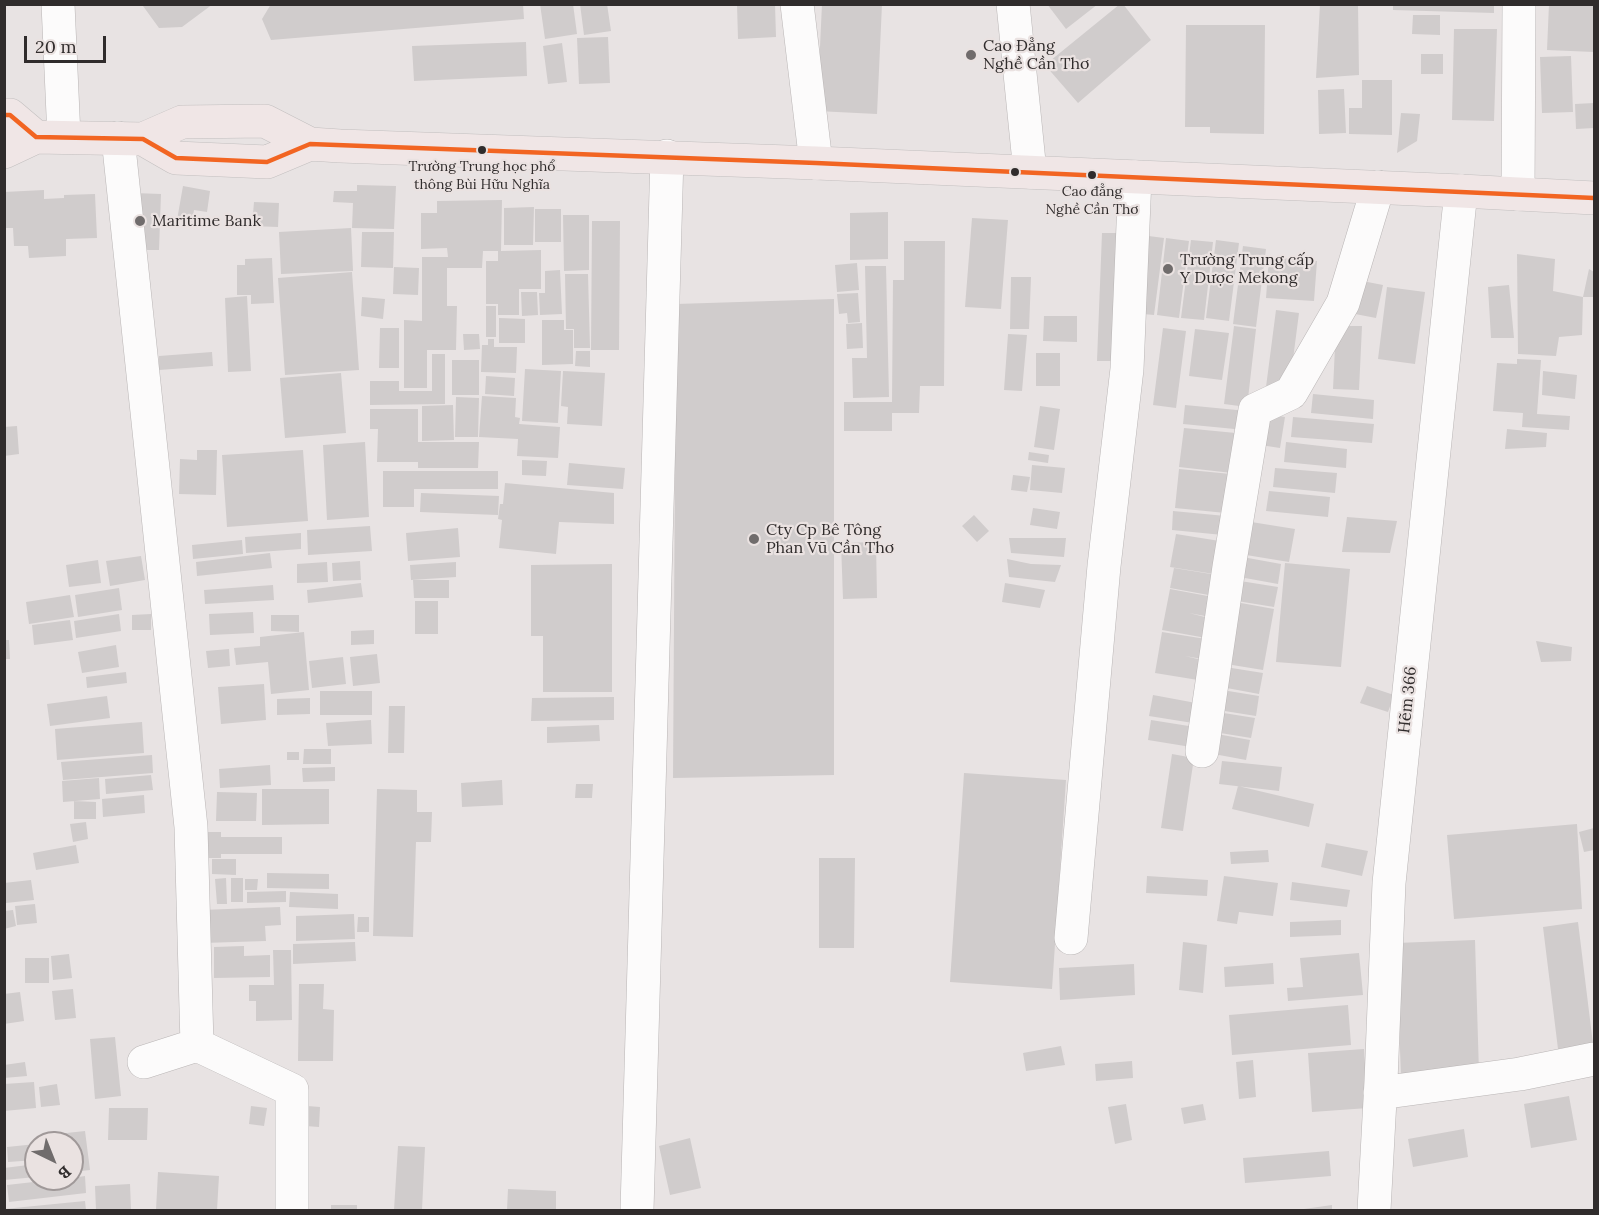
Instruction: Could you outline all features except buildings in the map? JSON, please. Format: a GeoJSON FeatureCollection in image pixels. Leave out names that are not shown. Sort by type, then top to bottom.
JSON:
{"type":"FeatureCollection","features":[{"type":"Feature","properties":{"kind":"highway"},"geometry":{"type":"LineString","coordinates":[[4,115],[10,115],[50,137]]}},
{"type":"Feature","properties":{"kind":"highway"},"geometry":{"type":"LineString","coordinates":[[4,152],[50,137],[130,139],[182,122],[265,121],[310,144],[667,156],[1594,198]]}},
{"type":"Feature","properties":{"kind":"street"},"geometry":{"type":"LineString","coordinates":[[50,137],[57,4]]}},
{"type":"Feature","properties":{"kind":"street"},"geometry":{"type":"LineString","coordinates":[[797,4],[816,163]]}},
{"type":"Feature","properties":{"kind":"street"},"geometry":{"type":"LineString","coordinates":[[1013,4],[1030,172]]}},
{"type":"Feature","properties":{"kind":"street"},"geometry":{"type":"LineString","coordinates":[[1518,194],[1519,4]]}},
{"type":"Feature","properties":{"kind":"street"},"geometry":{"type":"LineString","coordinates":[[130,139],[191,827],[197,1045]]}},
{"type":"Feature","properties":{"kind":"street"},"geometry":{"type":"LineString","coordinates":[[637,1210],[667,156]]}},
{"type":"Feature","properties":{"kind":"street"},"geometry":{"type":"LineString","coordinates":[[1071,938],[1104,566],[1127,369],[1135,177]]}},
{"type":"Feature","properties":{"kind":"street"},"geometry":{"type":"LineString","coordinates":[[1202,751],[1227,578],[1255,410],[1291,393],[1343,303],[1378,187]]}},
{"type":"Feature","properties":{"kind":"street","name":"Hẽm 366"},"geometry":{"type":"LineString","coordinates":[[1374,1210],[1389,883],[1461,191]]}},
{"type":"Feature","properties":{"kind":"street"},"geometry":{"type":"LineString","coordinates":[[144,1062],[197,1045],[292,1090],[292,1210]]}},
{"type":"Feature","properties":{"kind":"street"},"geometry":{"type":"LineString","coordinates":[[1380,1093],[1520,1074],[1594,1059]]}},
{"type":"Feature","properties":{"kind":"transit line"},"geometry":{"type":"LineString","coordinates":[[4,115],[10,115],[36,137],[143,139],[176,158],[267,162],[310,144],[816,163],[1594,198]]}},
{"type":"Feature","properties":{"kind":"place","name":"Cao Đẳng Nghề Cần Thơ"},"geometry":{"type":"Point","coordinates":[971,55]}},
{"type":"Feature","properties":{"kind":"place","name":"Trường Trung học phổ thông Bùi Hữu Nghĩa"},"geometry":{"type":"Point","coordinates":[482,150]}},
{"type":"Feature","properties":{"kind":"place","name":"Cao đẳng Nghề Cần Thơ"},"geometry":{"type":"Point","coordinates":[1092,175]}},
{"type":"Feature","properties":{"kind":"place","name":"Maritime Bank"},"geometry":{"type":"Point","coordinates":[140,221]}},
{"type":"Feature","properties":{"kind":"place","name":"Trường Trung cấp Y Dược Mekong"},"geometry":{"type":"Point","coordinates":[1168,269]}},
{"type":"Feature","properties":{"kind":"place","name":"Cty Cp Bê Tông Phan Vũ Cần Thơ"},"geometry":{"type":"Point","coordinates":[754,539]}}]}
